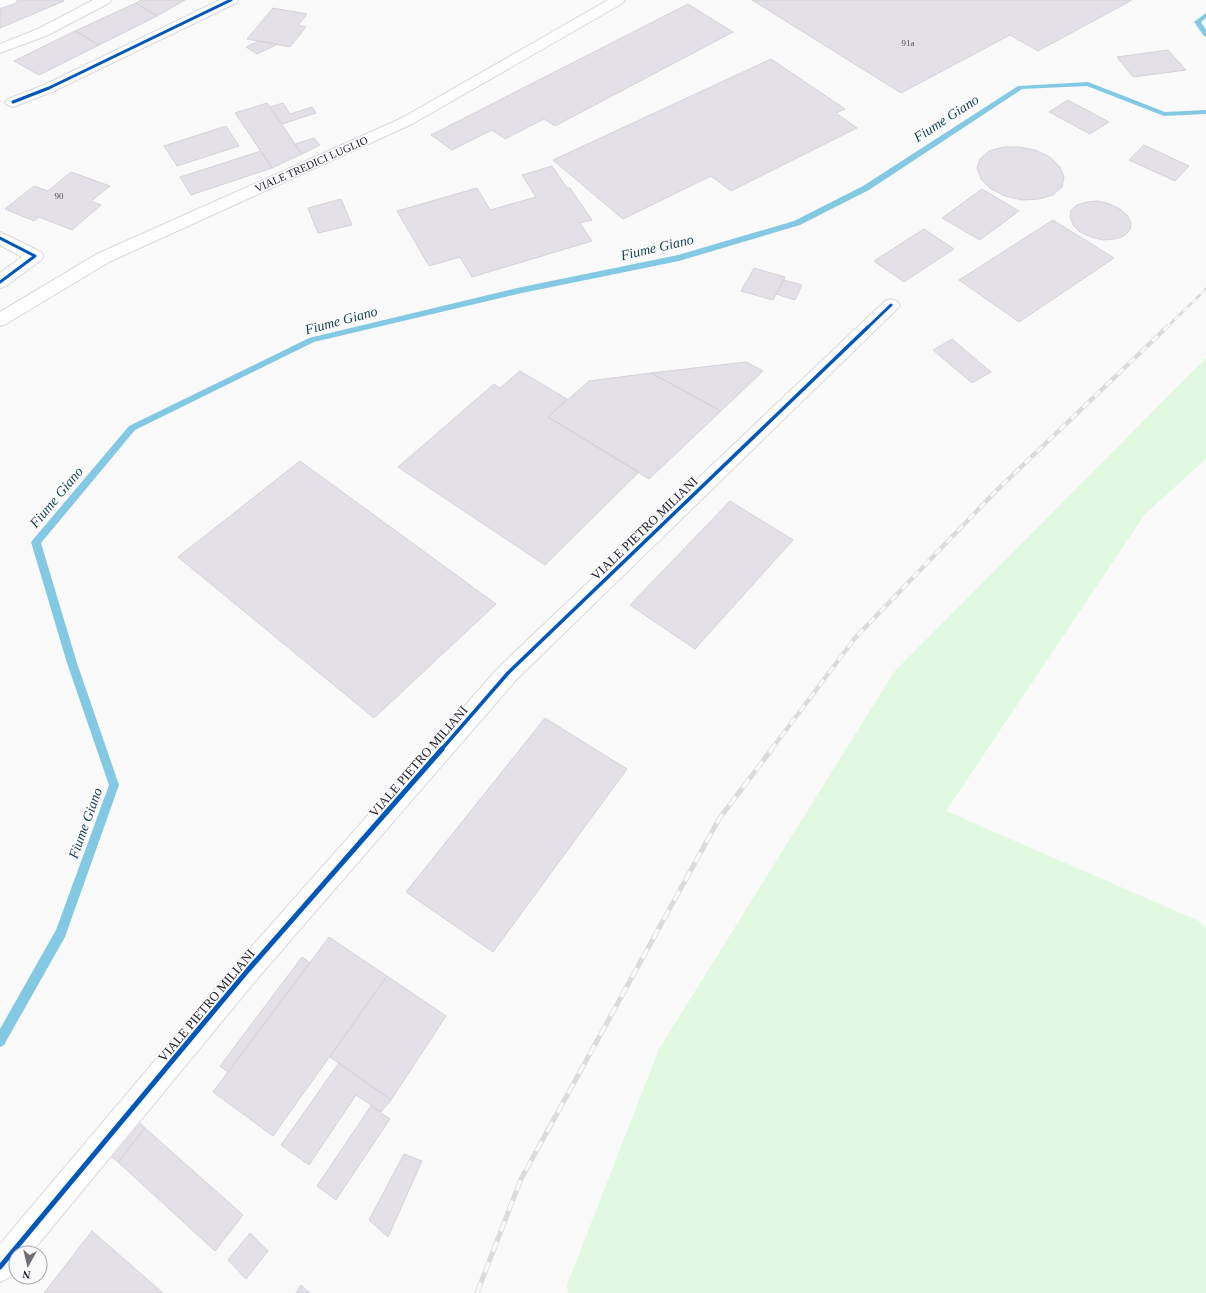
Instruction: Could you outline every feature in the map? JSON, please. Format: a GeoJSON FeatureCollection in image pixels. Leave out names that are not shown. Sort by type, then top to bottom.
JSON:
{"type":"FeatureCollection","features":[{"type":"Feature","properties":{"kind":"street"},"geometry":{"type":"LineString","coordinates":[[0,4],[10,0]]}},
{"type":"Feature","properties":{"kind":"street"},"geometry":{"type":"LineString","coordinates":[[0,49],[43,32],[104,0]]}},
{"type":"Feature","properties":{"kind":"street"},"geometry":{"type":"LineString","coordinates":[[13,102],[49,88],[231,0]]}},
{"type":"Feature","properties":{"kind":"street","name":"VIALE TREDICI LUGLIO"},"geometry":{"type":"LineString","coordinates":[[0,320],[103,258],[407,120],[618,0]]}},
{"type":"Feature","properties":{"kind":"street"},"geometry":{"type":"LineString","coordinates":[[0,238],[35,256],[0,282]]}},
{"type":"Feature","properties":{"kind":"street","name":"VIALE PIETRO MILIANI"},"geometry":{"type":"LineString","coordinates":[[0,1267],[248,970],[508,673],[891,305]]}},
{"type":"Feature","properties":{"kind":"green space"},"geometry":{"type":"Polygon","coordinates":[[[1206,358],[1206,459],[1145,514],[946,811],[1199,921],[1206,929],[1206,1293],[568,1293],[567,1285],[659,1049],[894,672],[1206,358]]]}},
{"type":"Feature","properties":{"kind":"building"},"geometry":{"type":"Polygon","coordinates":[[[17,0],[64,1],[0,28],[0,6],[17,0]]]}},
{"type":"Feature","properties":{"kind":"building"},"geometry":{"type":"Polygon","coordinates":[[[141,0],[185,0],[157,16],[136,3],[141,0]]]}},
{"type":"Feature","properties":{"kind":"building"},"geometry":{"type":"Polygon","coordinates":[[[752,0],[1132,0],[1038,51],[1010,35],[901,93],[752,0]]]}},
{"type":"Feature","properties":{"kind":"building"},"geometry":{"type":"Polygon","coordinates":[[[136,3],[157,16],[99,45],[75,31],[136,3]]]}},
{"type":"Feature","properties":{"kind":"building"},"geometry":{"type":"Polygon","coordinates":[[[688,4],[733,32],[555,126],[544,119],[505,139],[492,130],[452,150],[431,135],[688,4]]]}},
{"type":"Feature","properties":{"kind":"building"},"geometry":{"type":"Polygon","coordinates":[[[273,8],[307,14],[298,25],[306,27],[290,47],[247,39],[273,8]]]}},
{"type":"Feature","properties":{"kind":"building"},"geometry":{"type":"Polygon","coordinates":[[[75,31],[99,45],[39,75],[14,61],[75,31]]]}},
{"type":"Feature","properties":{"kind":"building"},"geometry":{"type":"Polygon","coordinates":[[[259,41],[278,44],[257,54],[246,47],[259,41]]]}},
{"type":"Feature","properties":{"kind":"building"},"geometry":{"type":"Polygon","coordinates":[[[1168,50],[1186,70],[1133,77],[1117,57],[1168,50]]]}},
{"type":"Feature","properties":{"kind":"building"},"geometry":{"type":"Polygon","coordinates":[[[771,59],[845,109],[836,113],[857,128],[731,191],[711,176],[623,219],[553,160],[771,59]]]}},
{"type":"Feature","properties":{"kind":"building"},"geometry":{"type":"Polygon","coordinates":[[[1068,100],[1109,122],[1090,134],[1049,112],[1068,100]]]}},
{"type":"Feature","properties":{"kind":"building"},"geometry":{"type":"Polygon","coordinates":[[[267,103],[302,154],[272,168],[235,113],[267,103]]]}},
{"type":"Feature","properties":{"kind":"building"},"geometry":{"type":"Polygon","coordinates":[[[283,103],[290,114],[312,107],[316,113],[282,124],[270,107],[283,103]]]}},
{"type":"Feature","properties":{"kind":"building"},"geometry":{"type":"Polygon","coordinates":[[[226,126],[239,146],[177,166],[164,146],[226,126]]]}},
{"type":"Feature","properties":{"kind":"building"},"geometry":{"type":"Polygon","coordinates":[[[314,138],[320,145],[302,154],[295,144],[314,138]]]}},
{"type":"Feature","properties":{"kind":"building"},"geometry":{"type":"Polygon","coordinates":[[[1144,145],[1189,166],[1175,181],[1129,160],[1144,145]]]}},
{"type":"Feature","properties":{"kind":"building"},"geometry":{"type":"Polygon","coordinates":[[[1003,147],[1019,147],[1035,150],[1050,157],[1060,167],[1064,177],[1062,187],[1053,195],[1039,199],[1022,200],[1005,196],[991,189],[981,179],[977,168],[980,159],[989,151],[1003,147]]]}},
{"type":"Feature","properties":{"kind":"building"},"geometry":{"type":"Polygon","coordinates":[[[261,151],[272,168],[191,195],[180,177],[261,151]]]}},
{"type":"Feature","properties":{"kind":"building"},"geometry":{"type":"Polygon","coordinates":[[[552,166],[567,188],[570,188],[592,220],[580,223],[592,241],[472,277],[460,257],[429,266],[397,211],[477,188],[490,210],[536,197],[522,175],[552,166]]]}},
{"type":"Feature","properties":{"kind":"building"},"geometry":{"type":"Polygon","coordinates":[[[71,172],[110,186],[91,201],[101,205],[72,230],[39,217],[34,221],[5,209],[34,186],[48,191],[71,172]]]}},
{"type":"Feature","properties":{"kind":"building"},"geometry":{"type":"Polygon","coordinates":[[[982,189],[1019,211],[980,240],[942,218],[982,189]]]}},
{"type":"Feature","properties":{"kind":"building"},"geometry":{"type":"Polygon","coordinates":[[[341,199],[352,225],[318,233],[308,208],[341,199]]]}},
{"type":"Feature","properties":{"kind":"building"},"geometry":{"type":"Polygon","coordinates":[[[1098,201],[1110,204],[1120,209],[1128,216],[1131,223],[1130,230],[1124,236],[1115,239],[1103,240],[1080,232],[1073,225],[1070,217],[1071,210],[1077,205],[1098,201]]]}},
{"type":"Feature","properties":{"kind":"building"},"geometry":{"type":"Polygon","coordinates":[[[1053,220],[1114,258],[1019,322],[959,280],[1053,220]]]}},
{"type":"Feature","properties":{"kind":"building"},"geometry":{"type":"Polygon","coordinates":[[[924,229],[954,249],[904,282],[874,261],[924,229]]]}},
{"type":"Feature","properties":{"kind":"building"},"geometry":{"type":"Polygon","coordinates":[[[754,268],[785,277],[773,300],[741,291],[754,268]]]}},
{"type":"Feature","properties":{"kind":"building"},"geometry":{"type":"Polygon","coordinates":[[[784,280],[802,285],[795,300],[776,294],[784,280]]]}},
{"type":"Feature","properties":{"kind":"building"},"geometry":{"type":"Polygon","coordinates":[[[952,339],[991,372],[972,383],[933,350],[952,339]]]}},
{"type":"Feature","properties":{"kind":"building"},"geometry":{"type":"Polygon","coordinates":[[[746,362],[763,371],[721,411],[651,373],[746,362]]]}},
{"type":"Feature","properties":{"kind":"building"},"geometry":{"type":"Polygon","coordinates":[[[520,371],[567,399],[548,417],[639,472],[545,565],[398,467],[494,384],[500,388],[520,371]]]}},
{"type":"Feature","properties":{"kind":"building"},"geometry":{"type":"Polygon","coordinates":[[[651,373],[721,411],[649,479],[548,417],[589,381],[651,373]]]}},
{"type":"Feature","properties":{"kind":"building"},"geometry":{"type":"Polygon","coordinates":[[[300,461],[496,604],[374,718],[178,557],[300,461]]]}},
{"type":"Feature","properties":{"kind":"building"},"geometry":{"type":"Polygon","coordinates":[[[730,501],[793,540],[695,649],[630,605],[730,501]]]}},
{"type":"Feature","properties":{"kind":"building"},"geometry":{"type":"Polygon","coordinates":[[[545,718],[627,769],[493,952],[406,892],[545,718]]]}},
{"type":"Feature","properties":{"kind":"building"},"geometry":{"type":"Polygon","coordinates":[[[329,937],[387,976],[273,1136],[213,1092],[329,937]]]}},
{"type":"Feature","properties":{"kind":"building"},"geometry":{"type":"Polygon","coordinates":[[[302,957],[310,963],[228,1072],[220,1066],[302,957]]]}},
{"type":"Feature","properties":{"kind":"building"},"geometry":{"type":"Polygon","coordinates":[[[387,976],[446,1016],[391,1100],[330,1057],[387,976]]]}},
{"type":"Feature","properties":{"kind":"building"},"geometry":{"type":"Polygon","coordinates":[[[339,1063],[391,1100],[381,1112],[356,1095],[309,1165],[281,1145],[339,1063]]]}},
{"type":"Feature","properties":{"kind":"building"},"geometry":{"type":"Polygon","coordinates":[[[371,1106],[390,1119],[336,1200],[317,1186],[371,1106]]]}},
{"type":"Feature","properties":{"kind":"building"},"geometry":{"type":"Polygon","coordinates":[[[134,1118],[145,1128],[118,1162],[106,1152],[134,1118]]]}},
{"type":"Feature","properties":{"kind":"building"},"geometry":{"type":"Polygon","coordinates":[[[145,1128],[243,1215],[215,1251],[118,1162],[145,1128]]]}},
{"type":"Feature","properties":{"kind":"building"},"geometry":{"type":"Polygon","coordinates":[[[404,1154],[422,1161],[388,1237],[369,1220],[404,1154]]]}},
{"type":"Feature","properties":{"kind":"building"},"geometry":{"type":"Polygon","coordinates":[[[92,1231],[163,1293],[44,1293],[92,1231]]]}},
{"type":"Feature","properties":{"kind":"building"},"geometry":{"type":"Polygon","coordinates":[[[250,1233],[268,1251],[246,1279],[228,1260],[250,1233]]]}},
{"type":"Feature","properties":{"kind":"building"},"geometry":{"type":"Polygon","coordinates":[[[301,1285],[310,1293],[296,1293],[301,1285]]]}},
{"type":"Feature","properties":{"kind":"waterway","name":"Fiume Giano"},"geometry":{"type":"LineString","coordinates":[[1206,15],[1197,22],[1206,35]]}},
{"type":"Feature","properties":{"kind":"waterway","name":"Fiume Giano"},"geometry":{"type":"LineString","coordinates":[[0,1041],[61,933],[114,785],[72,663],[36,542],[132,428],[312,340],[522,290],[679,258],[797,223],[866,188],[1020,87],[1088,84],[1164,114],[1206,112]]}},
{"type":"Feature","properties":{"kind":"railway"},"geometry":{"type":"LineString","coordinates":[[1166,328],[1206,289]]}},
{"type":"Feature","properties":{"kind":"railway"},"geometry":{"type":"LineString","coordinates":[[771,750],[855,638],[997,490],[1167,327]]}},
{"type":"Feature","properties":{"kind":"railway"},"geometry":{"type":"LineString","coordinates":[[477,1293],[521,1179],[719,819],[772,749]]}},
{"type":"Feature","properties":{"kind":"cycle path"},"geometry":{"type":"LineString","coordinates":[[13,102],[49,88],[231,0]]}},
{"type":"Feature","properties":{"kind":"cycle path"},"geometry":{"type":"LineString","coordinates":[[0,238],[35,256],[0,282]]}},
{"type":"Feature","properties":{"kind":"cycle path"},"geometry":{"type":"LineString","coordinates":[[0,1267],[248,970],[508,673],[891,305]]}}]}
